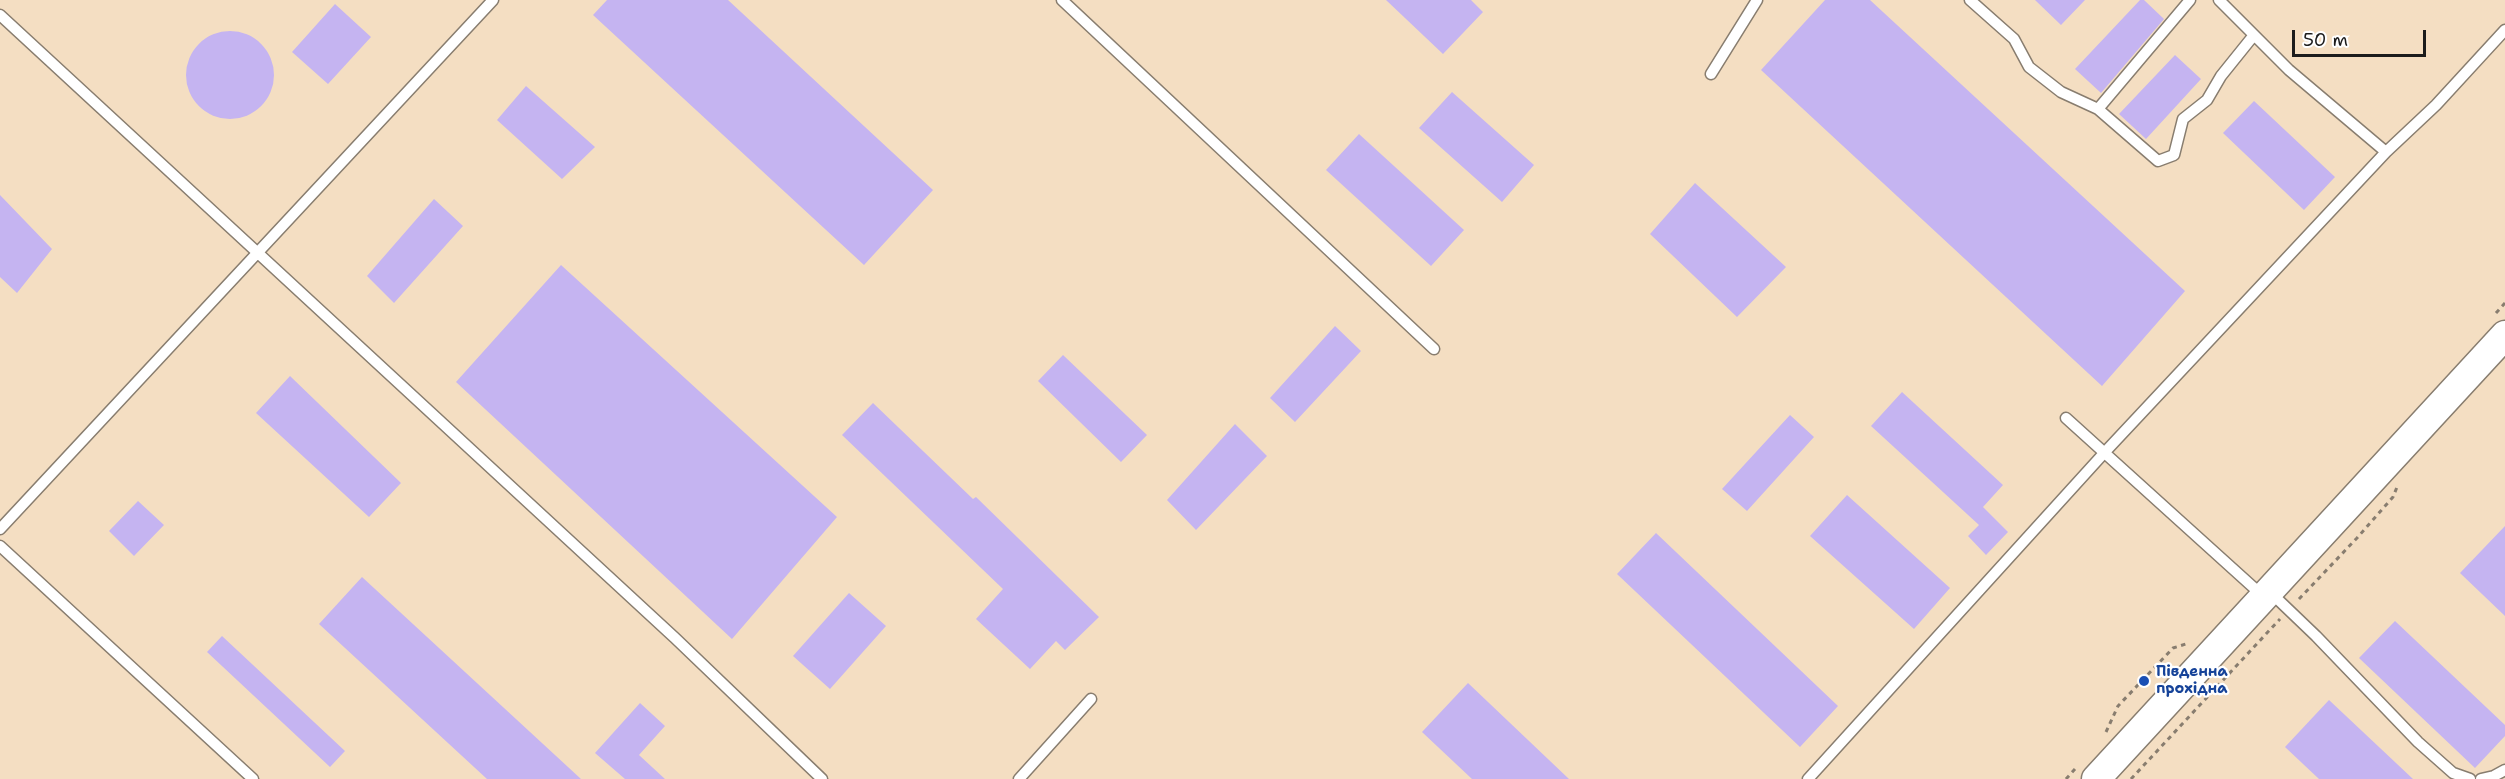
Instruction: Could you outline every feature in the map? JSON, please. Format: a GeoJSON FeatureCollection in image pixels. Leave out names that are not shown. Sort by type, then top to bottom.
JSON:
{"type":"FeatureCollection","features":[{"type":"Feature","properties":{"kind":"main road"},"geometry":{"type":"LineString","coordinates":[[2096,779],[2273,599],[2505,335]]}},
{"type":"Feature","properties":{"kind":"lane"},"geometry":{"type":"LineString","coordinates":[[0,529],[257,256],[493,0]]}},
{"type":"Feature","properties":{"kind":"lane"},"geometry":{"type":"LineString","coordinates":[[1062,0],[1434,349]]}},
{"type":"Feature","properties":{"kind":"lane"},"geometry":{"type":"LineString","coordinates":[[1711,74],[1757,0]]}},
{"type":"Feature","properties":{"kind":"lane"},"geometry":{"type":"LineString","coordinates":[[1970,0],[2014,39],[2029,67],[2061,92],[2098,109],[2158,161],[2174,155],[2183,119],[2207,100],[2222,76],[2254,35]]}},
{"type":"Feature","properties":{"kind":"lane"},"geometry":{"type":"LineString","coordinates":[[2098,109],[2190,0]]}},
{"type":"Feature","properties":{"kind":"lane"},"geometry":{"type":"LineString","coordinates":[[2220,0],[2289,70],[2386,152]]}},
{"type":"Feature","properties":{"kind":"lane"},"geometry":{"type":"LineString","coordinates":[[0,15],[257,256],[675,638],[822,779]]}},
{"type":"Feature","properties":{"kind":"lane"},"geometry":{"type":"LineString","coordinates":[[1808,779],[2105,452],[2386,152],[2436,105],[2505,30]]}},
{"type":"Feature","properties":{"kind":"lane"},"geometry":{"type":"LineString","coordinates":[[2066,418],[2273,599],[2418,742],[2453,773],[2470,779]]}},
{"type":"Feature","properties":{"kind":"lane"},"geometry":{"type":"LineString","coordinates":[[0,546],[253,779]]}},
{"type":"Feature","properties":{"kind":"lane"},"geometry":{"type":"LineString","coordinates":[[1019,779],[1091,699]]}},
{"type":"Feature","properties":{"kind":"lane"},"geometry":{"type":"LineString","coordinates":[[2481,779],[2494,777],[2505,770]]}},
{"type":"Feature","properties":{"kind":"path"},"geometry":{"type":"LineString","coordinates":[[2131,779],[2273,599],[2358,538],[2393,496],[2400,481]]}},
{"type":"Feature","properties":{"kind":"building"},"geometry":{"type":"Polygon","coordinates":[[[607,0],[728,0],[933,190],[864,265],[593,15],[607,0]]]}},
{"type":"Feature","properties":{"kind":"building"},"geometry":{"type":"Polygon","coordinates":[[[1386,0],[1471,0],[1483,12],[1443,54],[1386,0]]]}},
{"type":"Feature","properties":{"kind":"building"},"geometry":{"type":"Polygon","coordinates":[[[1825,0],[1870,0],[2185,291],[2102,386],[1761,70],[1825,0]]]}},
{"type":"Feature","properties":{"kind":"building"},"geometry":{"type":"Polygon","coordinates":[[[2035,0],[2085,0],[2061,25],[2035,0]]]}},
{"type":"Feature","properties":{"kind":"building"},"geometry":{"type":"Polygon","coordinates":[[[2140,0],[2144,0],[2164,19],[2101,93],[2075,69],[2140,0]]]}},
{"type":"Feature","properties":{"kind":"building"},"geometry":{"type":"Polygon","coordinates":[[[335,4],[371,37],[328,84],[292,52],[335,4]]]}},
{"type":"Feature","properties":{"kind":"building"},"geometry":{"type":"Polygon","coordinates":[[[230,31],[247,35],[261,44],[270,58],[274,75],[270,92],[261,106],[247,115],[230,119],[213,115],[199,106],[190,92],[186,75],[190,58],[199,44],[213,35],[230,31]]]}},
{"type":"Feature","properties":{"kind":"building"},"geometry":{"type":"Polygon","coordinates":[[[2175,55],[2201,79],[2146,139],[2119,114],[2175,55]]]}},
{"type":"Feature","properties":{"kind":"building"},"geometry":{"type":"Polygon","coordinates":[[[526,86],[595,147],[562,179],[497,120],[526,86]]]}},
{"type":"Feature","properties":{"kind":"building"},"geometry":{"type":"Polygon","coordinates":[[[1452,92],[1534,165],[1502,202],[1419,128],[1452,92]]]}},
{"type":"Feature","properties":{"kind":"building"},"geometry":{"type":"Polygon","coordinates":[[[2254,101],[2335,177],[2304,210],[2223,133],[2254,101]]]}},
{"type":"Feature","properties":{"kind":"building"},"geometry":{"type":"Polygon","coordinates":[[[1359,134],[1464,230],[1431,266],[1326,170],[1359,134]]]}},
{"type":"Feature","properties":{"kind":"building"},"geometry":{"type":"Polygon","coordinates":[[[1695,183],[1786,267],[1737,317],[1650,234],[1695,183]]]}},
{"type":"Feature","properties":{"kind":"building"},"geometry":{"type":"Polygon","coordinates":[[[0,195],[52,249],[17,293],[0,277],[0,195]]]}},
{"type":"Feature","properties":{"kind":"building"},"geometry":{"type":"Polygon","coordinates":[[[434,199],[463,226],[394,303],[367,276],[434,199]]]}},
{"type":"Feature","properties":{"kind":"building"},"geometry":{"type":"Polygon","coordinates":[[[561,265],[837,517],[732,639],[456,382],[561,265]]]}},
{"type":"Feature","properties":{"kind":"building"},"geometry":{"type":"Polygon","coordinates":[[[1335,326],[1361,351],[1295,422],[1270,398],[1335,326]]]}},
{"type":"Feature","properties":{"kind":"building"},"geometry":{"type":"Polygon","coordinates":[[[1063,355],[1147,435],[1121,462],[1038,381],[1063,355]]]}},
{"type":"Feature","properties":{"kind":"building"},"geometry":{"type":"Polygon","coordinates":[[[290,376],[401,483],[369,517],[256,413],[290,376]]]}},
{"type":"Feature","properties":{"kind":"building"},"geometry":{"type":"Polygon","coordinates":[[[1902,392],[2003,485],[1983,507],[2008,532],[1986,555],[1968,536],[1979,525],[1871,426],[1902,392]]]}},
{"type":"Feature","properties":{"kind":"building"},"geometry":{"type":"Polygon","coordinates":[[[873,403],[973,499],[976,497],[1099,617],[1065,650],[1056,641],[1030,669],[976,619],[1003,589],[842,435],[873,403]]]}},
{"type":"Feature","properties":{"kind":"building"},"geometry":{"type":"Polygon","coordinates":[[[1790,415],[1814,437],[1747,511],[1722,489],[1790,415]]]}},
{"type":"Feature","properties":{"kind":"building"},"geometry":{"type":"Polygon","coordinates":[[[1235,424],[1267,456],[1196,530],[1167,500],[1235,424]]]}},
{"type":"Feature","properties":{"kind":"building"},"geometry":{"type":"Polygon","coordinates":[[[1847,495],[1950,588],[1914,629],[1810,536],[1847,495]]]}},
{"type":"Feature","properties":{"kind":"building"},"geometry":{"type":"Polygon","coordinates":[[[138,501],[164,525],[134,556],[109,531],[138,501]]]}},
{"type":"Feature","properties":{"kind":"building"},"geometry":{"type":"Polygon","coordinates":[[[2505,526],[2505,616],[2460,573],[2505,526]]]}},
{"type":"Feature","properties":{"kind":"building"},"geometry":{"type":"Polygon","coordinates":[[[1656,533],[1838,706],[1800,747],[1617,574],[1656,533]]]}},
{"type":"Feature","properties":{"kind":"building"},"geometry":{"type":"Polygon","coordinates":[[[362,577],[581,779],[487,779],[319,624],[362,577]]]}},
{"type":"Feature","properties":{"kind":"building"},"geometry":{"type":"Polygon","coordinates":[[[849,593],[886,626],[830,689],[793,656],[849,593]]]}},
{"type":"Feature","properties":{"kind":"building"},"geometry":{"type":"Polygon","coordinates":[[[2395,621],[2505,725],[2505,736],[2475,768],[2359,658],[2395,621]]]}},
{"type":"Feature","properties":{"kind":"building"},"geometry":{"type":"Polygon","coordinates":[[[222,636],[345,751],[330,767],[207,652],[222,636]]]}},
{"type":"Feature","properties":{"kind":"building"},"geometry":{"type":"Polygon","coordinates":[[[1468,683],[1569,779],[1472,779],[1422,732],[1468,683]]]}},
{"type":"Feature","properties":{"kind":"building"},"geometry":{"type":"Polygon","coordinates":[[[2329,700],[2413,779],[2319,779],[2285,747],[2329,700]]]}},
{"type":"Feature","properties":{"kind":"building"},"geometry":{"type":"Polygon","coordinates":[[[640,703],[665,726],[639,755],[665,779],[625,779],[595,753],[640,703]]]}},
{"type":"Feature","properties":{"kind":"place","name":"Південна прохідна"},"geometry":{"type":"Point","coordinates":[2144,681]}}]}
